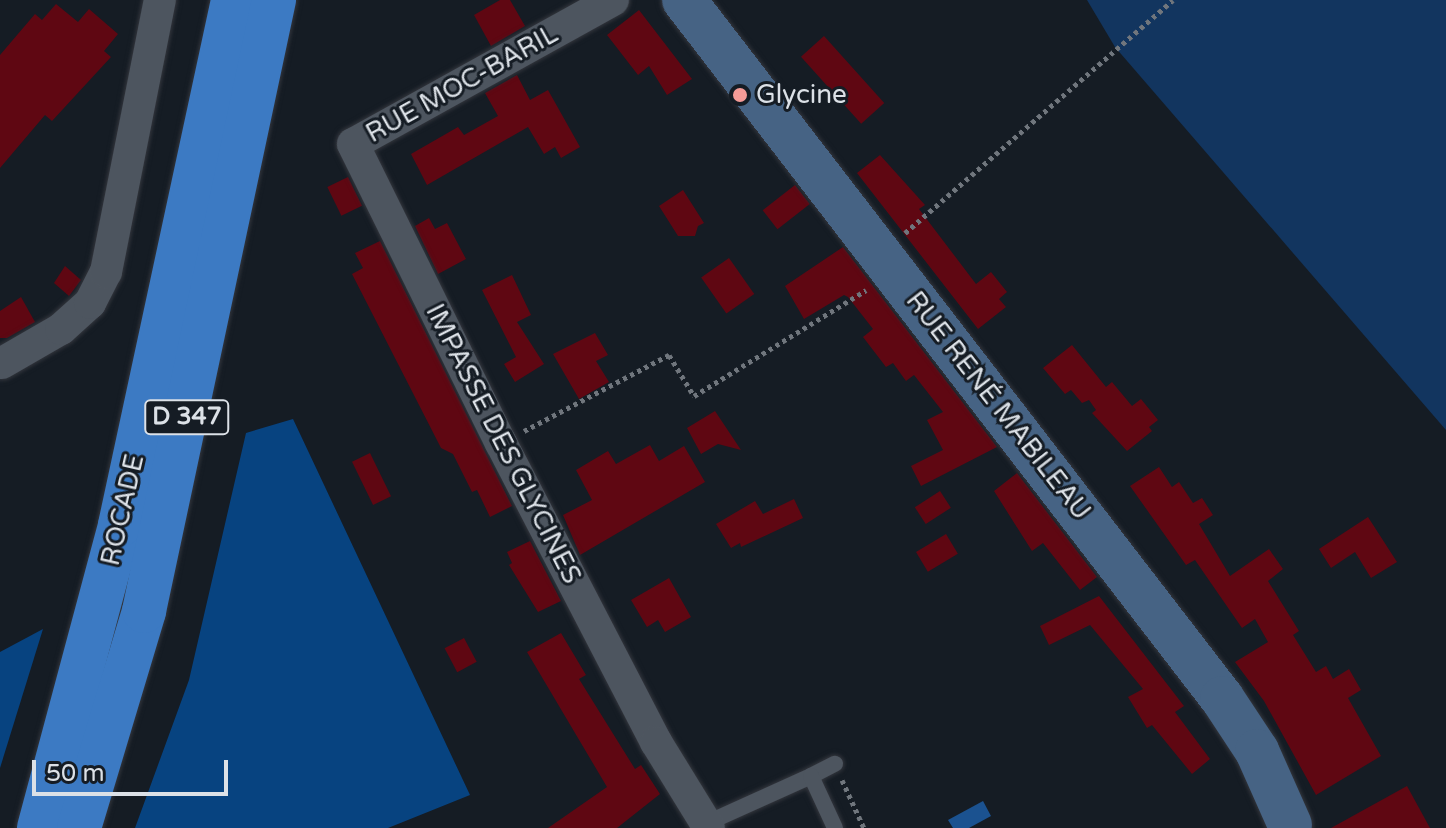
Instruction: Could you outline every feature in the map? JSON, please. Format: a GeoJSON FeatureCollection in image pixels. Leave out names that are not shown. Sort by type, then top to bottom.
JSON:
{"type":"FeatureCollection","features":[{"type":"Feature","properties":{"kind":"highway","name":"ROCADE"},"geometry":{"type":"LineString","coordinates":[[39,828],[82,679],[124,509],[233,0]]}},
{"type":"Feature","properties":{"kind":"highway","name":"D 347"},"geometry":{"type":"LineString","coordinates":[[79,828],[144,611],[274,0]]}},
{"type":"Feature","properties":{"kind":"main road","name":"RUE RENÉ MABILEAU"},"geometry":{"type":"LineString","coordinates":[[684,0],[1222,698],[1257,751],[1295,827]]}},
{"type":"Feature","properties":{"kind":"street"},"geometry":{"type":"LineString","coordinates":[[2,363],[61,329],[90,303],[106,272],[160,0]]}},
{"type":"Feature","properties":{"kind":"street","name":"RUE MOC-BARIL"},"geometry":{"type":"LineString","coordinates":[[353,144],[613,0]]}},
{"type":"Feature","properties":{"kind":"street","name":"IMPASSE DES GLYCINES"},"geometry":{"type":"LineString","coordinates":[[353,144],[501,443],[656,742],[704,826]]}},
{"type":"Feature","properties":{"kind":"lane"},"geometry":{"type":"LineString","coordinates":[[704,826],[835,764]]}},
{"type":"Feature","properties":{"kind":"lane"},"geometry":{"type":"LineString","coordinates":[[811,776],[835,828]]}},
{"type":"Feature","properties":{"kind":"path"},"geometry":{"type":"LineString","coordinates":[[501,443],[669,355],[694,396],[887,264],[1173,0]]}},
{"type":"Feature","properties":{"kind":"path"},"geometry":{"type":"LineString","coordinates":[[835,764],[864,828]]}},
{"type":"Feature","properties":{"kind":"shaded area"},"geometry":{"type":"Polygon","coordinates":[[[1087,0],[1446,0],[1446,430],[1115,47],[1087,0]]]}},
{"type":"Feature","properties":{"kind":"shaded area"},"geometry":{"type":"Polygon","coordinates":[[[293,419],[470,795],[388,828],[135,828],[189,680],[246,433],[293,419]]]}},
{"type":"Feature","properties":{"kind":"shaded area"},"geometry":{"type":"Polygon","coordinates":[[[43,629],[0,768],[0,652],[43,629]]]}},
{"type":"Feature","properties":{"kind":"shaded area"},"geometry":{"type":"Polygon","coordinates":[[[983,801],[991,816],[969,828],[953,828],[948,820],[983,801]]]}},
{"type":"Feature","properties":{"kind":"building"},"geometry":{"type":"Polygon","coordinates":[[[500,0],[510,0],[525,26],[491,46],[474,15],[500,0]]]}},
{"type":"Feature","properties":{"kind":"building"},"geometry":{"type":"Polygon","coordinates":[[[56,4],[78,22],[89,9],[118,34],[104,51],[111,57],[52,121],[45,115],[0,168],[0,55],[35,14],[42,20],[56,4]]]}},
{"type":"Feature","properties":{"kind":"building"},"geometry":{"type":"Polygon","coordinates":[[[639,10],[692,79],[667,95],[649,66],[638,75],[607,35],[639,10]]]}},
{"type":"Feature","properties":{"kind":"building"},"geometry":{"type":"Polygon","coordinates":[[[824,36],[884,103],[861,124],[801,57],[824,36]]]}},
{"type":"Feature","properties":{"kind":"building"},"geometry":{"type":"Polygon","coordinates":[[[517,75],[530,100],[548,90],[580,147],[561,158],[555,147],[544,154],[528,127],[427,185],[411,154],[458,127],[464,135],[498,116],[485,93],[517,75]]]}},
{"type":"Feature","properties":{"kind":"building"},"geometry":{"type":"Polygon","coordinates":[[[880,155],[925,205],[919,209],[976,284],[991,272],[1007,292],[999,299],[1006,307],[978,329],[857,173],[880,155]]]}},
{"type":"Feature","properties":{"kind":"building"},"geometry":{"type":"Polygon","coordinates":[[[348,177],[362,206],[341,216],[327,187],[348,177]]]}},
{"type":"Feature","properties":{"kind":"building"},"geometry":{"type":"Polygon","coordinates":[[[795,185],[810,204],[777,229],[763,210],[795,185]]]}},
{"type":"Feature","properties":{"kind":"building"},"geometry":{"type":"Polygon","coordinates":[[[683,190],[704,223],[698,226],[695,236],[678,236],[659,206],[683,190]]]}},
{"type":"Feature","properties":{"kind":"building"},"geometry":{"type":"Polygon","coordinates":[[[429,218],[435,229],[447,223],[466,259],[438,274],[415,226],[429,218]]]}},
{"type":"Feature","properties":{"kind":"building"},"geometry":{"type":"Polygon","coordinates":[[[380,241],[512,506],[490,517],[477,490],[472,492],[453,454],[441,448],[352,274],[363,268],[355,253],[380,241]]]}},
{"type":"Feature","properties":{"kind":"building"},"geometry":{"type":"Polygon","coordinates":[[[843,247],[997,447],[921,486],[911,466],[943,450],[927,420],[943,412],[914,375],[906,381],[893,363],[886,367],[863,337],[873,329],[848,297],[844,295],[804,319],[785,286],[843,247]]]}},
{"type":"Feature","properties":{"kind":"building"},"geometry":{"type":"Polygon","coordinates":[[[729,258],[754,294],[726,314],[701,278],[729,258]]]}},
{"type":"Feature","properties":{"kind":"building"},"geometry":{"type":"Polygon","coordinates":[[[65,266],[81,280],[69,296],[54,283],[65,266]]]}},
{"type":"Feature","properties":{"kind":"building"},"geometry":{"type":"Polygon","coordinates":[[[512,275],[531,315],[517,322],[544,364],[515,382],[504,364],[516,357],[482,290],[512,275]]]}},
{"type":"Feature","properties":{"kind":"building"},"geometry":{"type":"Polygon","coordinates":[[[21,297],[35,322],[7,338],[0,338],[0,311],[21,297]]]}},
{"type":"Feature","properties":{"kind":"building"},"geometry":{"type":"Polygon","coordinates":[[[595,333],[608,355],[596,361],[609,382],[579,399],[553,354],[595,333]]]}},
{"type":"Feature","properties":{"kind":"building"},"geometry":{"type":"Polygon","coordinates":[[[1072,345],[1106,387],[1112,382],[1132,406],[1141,399],[1158,420],[1149,427],[1152,431],[1127,451],[1092,413],[1096,410],[1089,400],[1082,403],[1071,390],[1065,394],[1043,368],[1072,345]]]}},
{"type":"Feature","properties":{"kind":"building"},"geometry":{"type":"Polygon","coordinates":[[[715,411],[741,450],[718,444],[701,454],[687,428],[715,411]]]}},
{"type":"Feature","properties":{"kind":"building"},"geometry":{"type":"Polygon","coordinates":[[[650,445],[659,461],[684,446],[705,482],[580,555],[563,515],[592,500],[576,470],[608,451],[616,464],[650,445]]]}},
{"type":"Feature","properties":{"kind":"building"},"geometry":{"type":"Polygon","coordinates":[[[370,453],[391,496],[373,505],[352,462],[370,453]]]}},
{"type":"Feature","properties":{"kind":"building"},"geometry":{"type":"Polygon","coordinates":[[[1159,467],[1172,487],[1179,482],[1193,503],[1202,498],[1213,515],[1199,524],[1230,576],[1269,549],[1283,569],[1268,581],[1299,631],[1293,635],[1316,672],[1326,666],[1333,679],[1349,669],[1361,690],[1348,698],[1381,756],[1316,795],[1264,701],[1235,662],[1268,642],[1255,619],[1242,628],[1195,560],[1186,565],[1130,486],[1159,467]]]}},
{"type":"Feature","properties":{"kind":"building"},"geometry":{"type":"Polygon","coordinates":[[[1017,473],[1097,577],[1080,590],[1043,543],[1032,551],[994,491],[1017,473]]]}},
{"type":"Feature","properties":{"kind":"building"},"geometry":{"type":"Polygon","coordinates":[[[940,491],[951,508],[926,524],[915,507],[940,491]]]}},
{"type":"Feature","properties":{"kind":"building"},"geometry":{"type":"Polygon","coordinates":[[[794,499],[803,518],[741,547],[740,543],[731,548],[716,524],[755,501],[763,514],[794,499]]]}},
{"type":"Feature","properties":{"kind":"building"},"geometry":{"type":"Polygon","coordinates":[[[1368,517],[1397,562],[1371,578],[1355,552],[1331,568],[1319,549],[1368,517]]]}},
{"type":"Feature","properties":{"kind":"building"},"geometry":{"type":"Polygon","coordinates":[[[946,534],[958,554],[928,572],[916,552],[946,534]]]}},
{"type":"Feature","properties":{"kind":"building"},"geometry":{"type":"Polygon","coordinates":[[[530,541],[561,601],[538,612],[509,565],[512,563],[507,552],[530,541]]]}},
{"type":"Feature","properties":{"kind":"building"},"geometry":{"type":"Polygon","coordinates":[[[669,578],[691,617],[665,632],[658,620],[647,627],[631,600],[669,578]]]}},
{"type":"Feature","properties":{"kind":"building"},"geometry":{"type":"Polygon","coordinates":[[[1099,596],[1184,706],[1175,712],[1210,759],[1192,774],[1152,725],[1147,728],[1128,697],[1143,689],[1090,625],[1049,645],[1040,626],[1099,596]]]}},
{"type":"Feature","properties":{"kind":"building"},"geometry":{"type":"Polygon","coordinates":[[[561,633],[586,675],[579,679],[635,769],[641,765],[660,794],[617,828],[548,828],[607,787],[527,652],[561,633]]]}},
{"type":"Feature","properties":{"kind":"building"},"geometry":{"type":"Polygon","coordinates":[[[464,638],[477,662],[457,672],[445,648],[464,638]]]}},
{"type":"Feature","properties":{"kind":"building"},"geometry":{"type":"Polygon","coordinates":[[[1407,786],[1430,828],[1331,828],[1407,786]]]}},
{"type":"Feature","properties":{"kind":"place","name":"Glycine"},"geometry":{"type":"Point","coordinates":[740,95]}}]}
